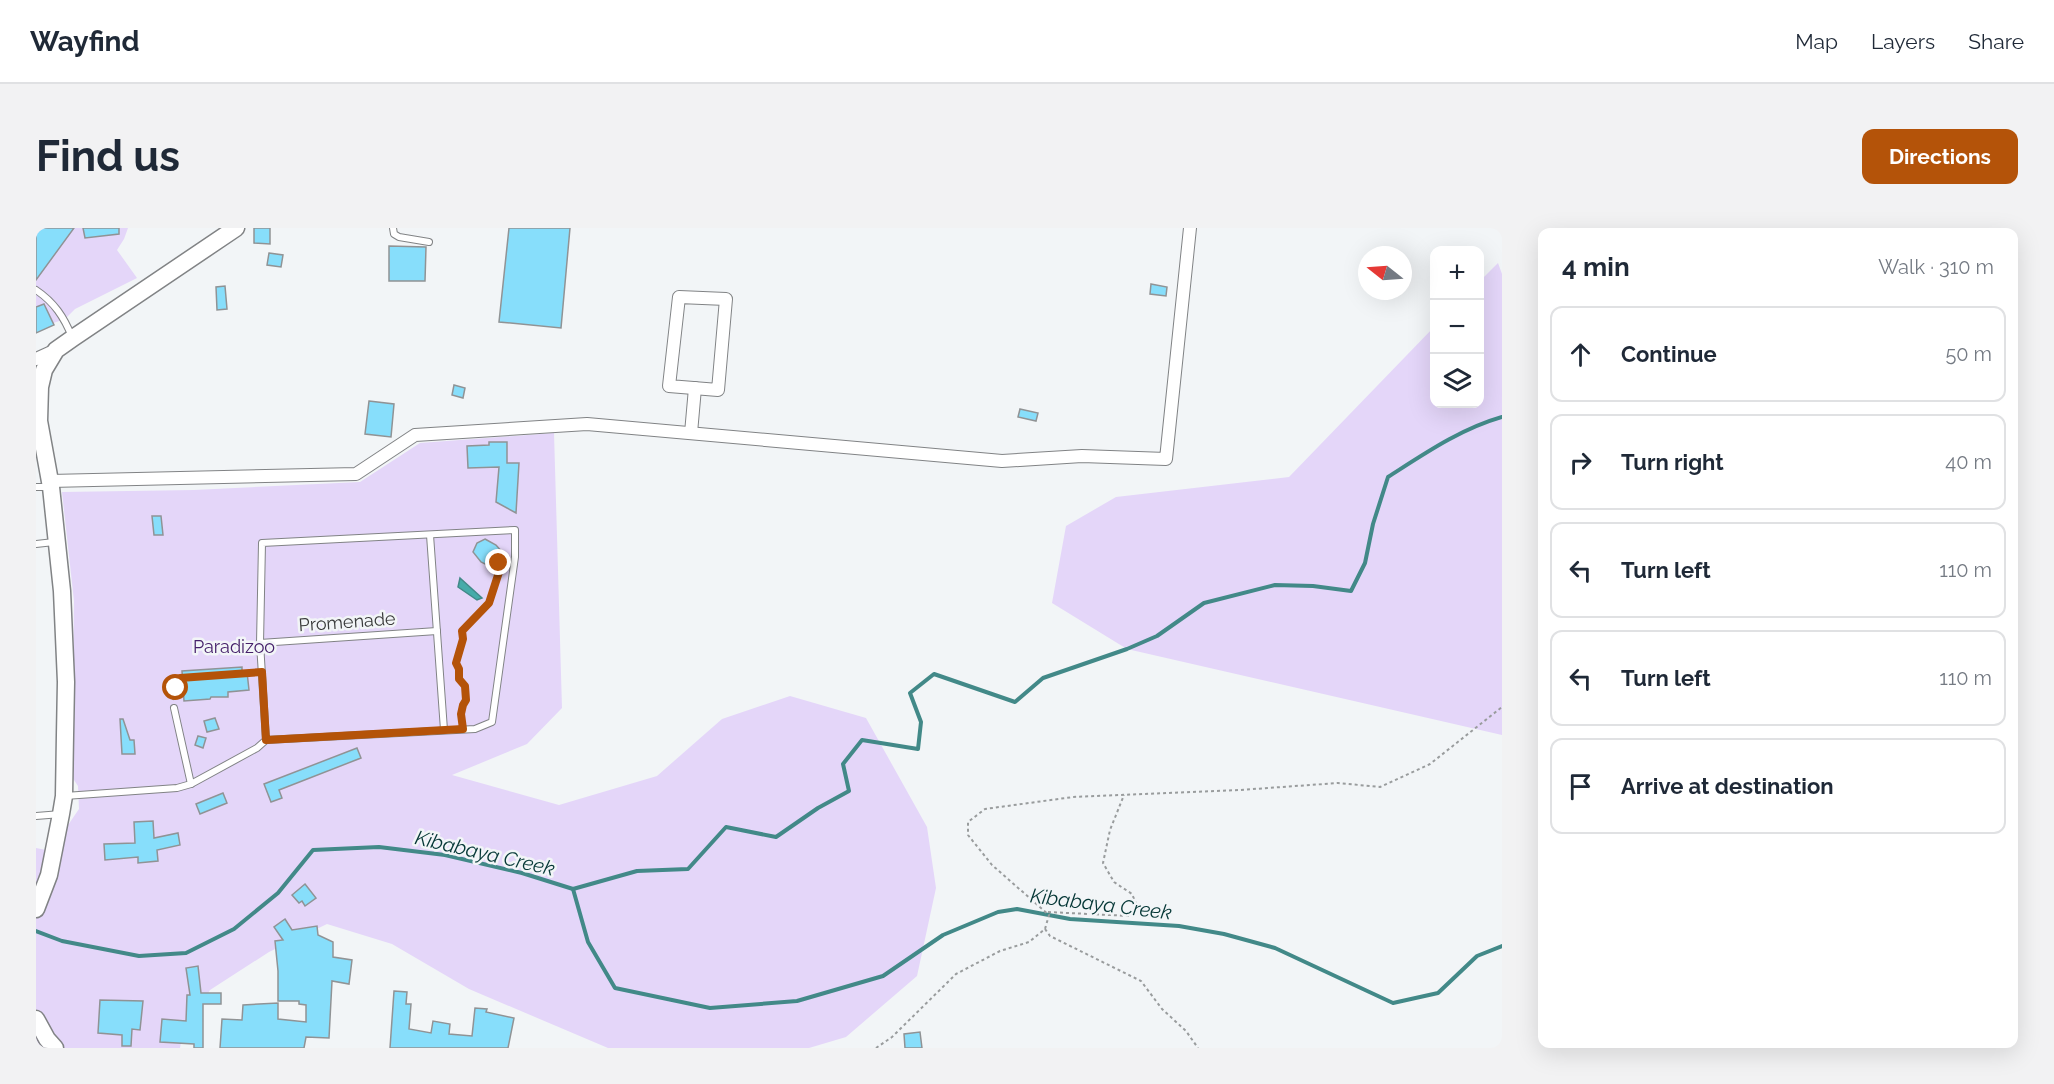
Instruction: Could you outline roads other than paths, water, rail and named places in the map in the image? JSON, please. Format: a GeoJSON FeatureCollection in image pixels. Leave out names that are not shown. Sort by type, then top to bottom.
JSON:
{"type":"FeatureCollection","features":[{"type":"Feature","properties":{"kind":"main road"},"geometry":{"type":"LineString","coordinates":[[36,909],[49,875],[64,796],[66,682],[58,542],[46,485],[37,418],[44,370],[56,350],[236,228]]}},
{"type":"Feature","properties":{"kind":"main road"},"geometry":{"type":"LineString","coordinates":[[36,1019],[55,1048]]}},
{"type":"Feature","properties":{"kind":"street"},"geometry":{"type":"LineString","coordinates":[[46,485],[356,474],[415,435],[587,424],[1002,461],[1082,456],[1166,459],[1190,228]]}},
{"type":"Feature","properties":{"kind":"street"},"geometry":{"type":"LineString","coordinates":[[679,297],[726,299],[718,390],[695,388],[669,386],[679,297]]}},
{"type":"Feature","properties":{"kind":"street"},"geometry":{"type":"LineString","coordinates":[[36,359],[56,350]]}},
{"type":"Feature","properties":{"kind":"street"},"geometry":{"type":"LineString","coordinates":[[691,433],[695,388]]}},
{"type":"Feature","properties":{"kind":"lane"},"geometry":{"type":"LineString","coordinates":[[393,228],[394,234],[399,237],[429,242]]}},
{"type":"Feature","properties":{"kind":"lane"},"geometry":{"type":"LineString","coordinates":[[36,290],[49,299],[65,319],[73,338]]}},
{"type":"Feature","properties":{"kind":"lane"},"geometry":{"type":"LineString","coordinates":[[64,796],[177,788],[191,784],[257,748],[266,740],[475,729],[492,722],[515,557],[515,530],[262,543],[260,643],[266,740]]}},
{"type":"Feature","properties":{"kind":"lane"},"geometry":{"type":"LineString","coordinates":[[430,535],[444,730]]}},
{"type":"Feature","properties":{"kind":"lane"},"geometry":{"type":"LineString","coordinates":[[36,544],[58,542]]}},
{"type":"Feature","properties":{"kind":"lane","name":"Promenade"},"geometry":{"type":"LineString","coordinates":[[260,643],[437,631]]}},
{"type":"Feature","properties":{"kind":"lane"},"geometry":{"type":"LineString","coordinates":[[174,708],[191,784]]}},
{"type":"Feature","properties":{"kind":"lane"},"geometry":{"type":"LineString","coordinates":[[36,816],[61,814]]}},
{"type":"Feature","properties":{"kind":"water"},"geometry":{"type":"Polygon","coordinates":[[[460,578],[482,598],[477,600],[458,587],[460,578]]]}},
{"type":"Feature","properties":{"kind":"waterway","name":"Kibabaya Creek"},"geometry":{"type":"LineString","coordinates":[[36,931],[62,941],[139,956],[186,953],[234,929],[278,893],[313,850],[379,847],[445,855],[522,873],[573,889],[637,871],[688,869],[726,827],[776,837],[818,808],[849,791],[843,764],[862,740],[918,749],[921,722],[910,693],[934,674],[1015,702],[1043,678],[1127,649],[1157,636],[1204,603],[1275,585],[1313,586],[1351,591],[1365,563],[1373,524],[1388,477],[1457,435],[1502,417]]}},
{"type":"Feature","properties":{"kind":"waterway","name":"Kibabaya Creek"},"geometry":{"type":"LineString","coordinates":[[573,889],[588,942],[615,988],[710,1008],[797,1001],[883,976],[943,935],[998,912],[1017,909],[1070,919],[1179,926],[1224,934],[1275,948],[1393,1003],[1438,993],[1477,956],[1502,946]]}},
{"type":"Feature","properties":{"kind":"park label","name":"Paradizoo"},"geometry":{"type":"Point","coordinates":[234,647]}}]}
